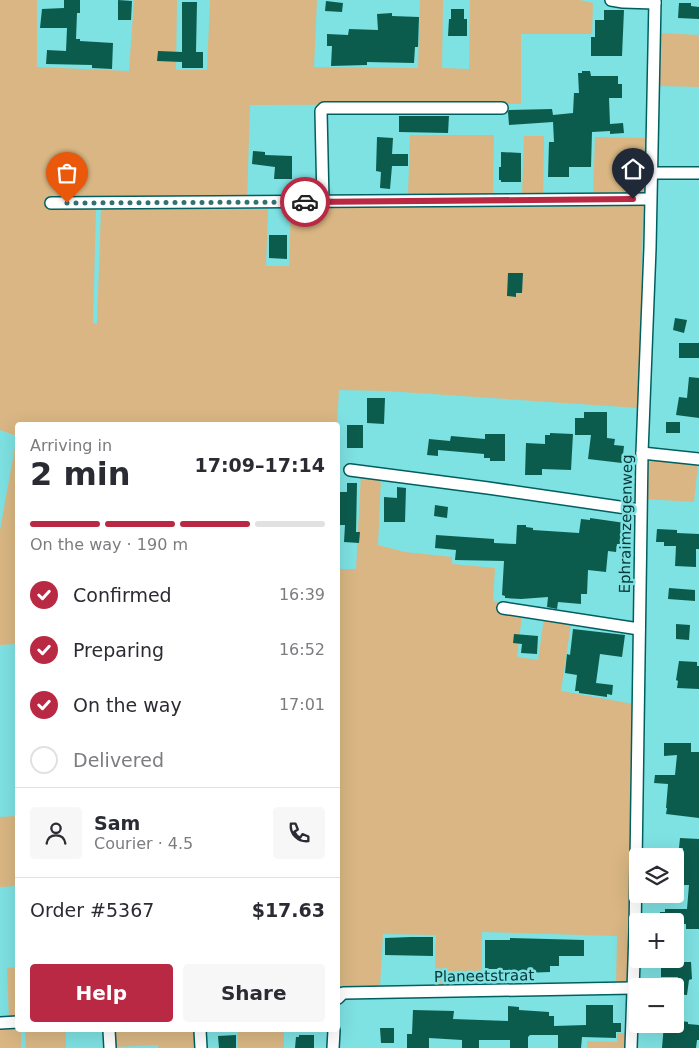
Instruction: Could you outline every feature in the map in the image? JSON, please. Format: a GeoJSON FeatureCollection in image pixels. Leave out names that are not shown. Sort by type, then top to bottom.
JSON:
{"type":"FeatureCollection","features":[{"type":"Feature","properties":{"kind":"street"},"geometry":{"type":"LineString","coordinates":[[611,0],[624,2],[655,1]]}},
{"type":"Feature","properties":{"kind":"street","name":"Ephraimzegenweg"},"geometry":{"type":"LineString","coordinates":[[633,978],[640,510],[650,248],[650,173],[655,1]]}},
{"type":"Feature","properties":{"kind":"street"},"geometry":{"type":"LineString","coordinates":[[322,202],[321,111],[324,108],[502,108]]}},
{"type":"Feature","properties":{"kind":"street"},"geometry":{"type":"LineString","coordinates":[[650,173],[699,173]]}},
{"type":"Feature","properties":{"kind":"street"},"geometry":{"type":"LineString","coordinates":[[51,203],[650,199]]}},
{"type":"Feature","properties":{"kind":"street"},"geometry":{"type":"LineString","coordinates":[[642,453],[699,459]]}},
{"type":"Feature","properties":{"kind":"street"},"geometry":{"type":"LineString","coordinates":[[350,470],[640,510]]}},
{"type":"Feature","properties":{"kind":"street"},"geometry":{"type":"LineString","coordinates":[[503,608],[639,629]]}},
{"type":"Feature","properties":{"kind":"street","name":"Planeetstraat"},"geometry":{"type":"LineString","coordinates":[[340,996],[343,993],[629,988]]}},
{"type":"Feature","properties":{"kind":"street"},"geometry":{"type":"LineString","coordinates":[[0,1023],[15,1022]]}},
{"type":"Feature","properties":{"kind":"street"},"geometry":{"type":"LineString","coordinates":[[109,1032],[110,1048]]}},
{"type":"Feature","properties":{"kind":"street"},"geometry":{"type":"LineString","coordinates":[[200,1032],[201,1048]]}},
{"type":"Feature","properties":{"kind":"street"},"geometry":{"type":"LineString","coordinates":[[332,1048],[334,1032]]}},
{"type":"Feature","properties":{"kind":"street","name":"Ephraimzegenweg"},"geometry":{"type":"LineString","coordinates":[[631,1048],[632,1033]]}},
{"type":"Feature","properties":{"kind":"shaded area"},"geometry":{"type":"Polygon","coordinates":[[[0,0],[37,0],[37,67],[129,71],[134,0],[177,0],[176,70],[207,70],[210,0],[317,0],[314,67],[418,68],[420,0],[443,0],[442,68],[469,69],[470,0],[580,0],[593,3],[592,34],[521,34],[521,104],[250,105],[247,199],[47,200],[47,208],[96,208],[93,323],[97,324],[101,208],[268,209],[266,266],[289,266],[291,208],[643,206],[639,408],[387,391],[339,390],[337,422],[15,422],[15,435],[0,430],[0,0]]]}},
{"type":"Feature","properties":{"kind":"shaded area"},"geometry":{"type":"Polygon","coordinates":[[[659,33],[699,35],[699,87],[658,86],[659,33]]]}},
{"type":"Feature","properties":{"kind":"shaded area"},"geometry":{"type":"Polygon","coordinates":[[[410,135],[494,135],[493,195],[408,194],[410,135]]]}},
{"type":"Feature","properties":{"kind":"shaded area"},"geometry":{"type":"Polygon","coordinates":[[[524,136],[544,136],[543,196],[522,196],[524,136]]]}},
{"type":"Feature","properties":{"kind":"shaded area"},"geometry":{"type":"Polygon","coordinates":[[[595,137],[645,138],[643,196],[593,195],[595,137]]]}},
{"type":"Feature","properties":{"kind":"shaded area"},"geometry":{"type":"Polygon","coordinates":[[[15,447],[15,644],[0,645],[0,530],[15,447]]]}},
{"type":"Feature","properties":{"kind":"shaded area"},"geometry":{"type":"Polygon","coordinates":[[[655,459],[698,464],[694,502],[645,499],[647,463],[655,459]]]}},
{"type":"Feature","properties":{"kind":"shaded area"},"geometry":{"type":"Polygon","coordinates":[[[361,475],[381,478],[378,545],[405,552],[452,557],[452,564],[495,568],[493,601],[498,602],[498,610],[522,615],[517,657],[538,660],[544,618],[571,623],[561,691],[633,704],[628,978],[626,982],[616,986],[617,936],[482,932],[482,986],[435,987],[436,935],[383,934],[380,986],[340,986],[340,569],[356,569],[361,475]]]}},
{"type":"Feature","properties":{"kind":"shaded area"},"geometry":{"type":"Polygon","coordinates":[[[15,816],[15,886],[0,887],[0,817],[15,816]]]}},
{"type":"Feature","properties":{"kind":"shaded area"},"geometry":{"type":"Polygon","coordinates":[[[15,967],[15,1020],[9,1020],[7,968],[15,967]]]}},
{"type":"Feature","properties":{"kind":"shaded area"},"geometry":{"type":"Polygon","coordinates":[[[0,1025],[15,1025],[15,1032],[21,1032],[21,1048],[0,1048],[0,1025]]]}},
{"type":"Feature","properties":{"kind":"shaded area"},"geometry":{"type":"Polygon","coordinates":[[[25,1032],[66,1032],[66,1048],[26,1048],[25,1032]]]}},
{"type":"Feature","properties":{"kind":"shaded area"},"geometry":{"type":"Polygon","coordinates":[[[111,1032],[195,1032],[196,1048],[158,1048],[158,1045],[113,1047],[111,1032]]]}},
{"type":"Feature","properties":{"kind":"shaded area"},"geometry":{"type":"Polygon","coordinates":[[[238,1032],[284,1032],[284,1048],[238,1048],[238,1032]]]}},
{"type":"Feature","properties":{"kind":"shaded area"},"geometry":{"type":"Polygon","coordinates":[[[617,1033],[626,1033],[626,1048],[587,1048],[587,1041],[617,1042],[617,1033]]]}},
{"type":"Feature","properties":{"kind":"building"},"geometry":{"type":"Polygon","coordinates":[[[64,0],[80,0],[80,13],[77,13],[76,39],[80,39],[80,41],[113,43],[112,69],[92,68],[92,65],[46,64],[47,50],[66,51],[67,28],[40,28],[42,9],[64,8],[64,0]]]}},
{"type":"Feature","properties":{"kind":"building"},"geometry":{"type":"Polygon","coordinates":[[[118,0],[132,1],[131,20],[118,20],[118,0]]]}},
{"type":"Feature","properties":{"kind":"building"},"geometry":{"type":"Polygon","coordinates":[[[326,1],[343,3],[342,12],[325,11],[326,1]]]}},
{"type":"Feature","properties":{"kind":"building"},"geometry":{"type":"Polygon","coordinates":[[[182,2],[197,2],[196,52],[203,52],[203,68],[182,68],[182,62],[157,61],[158,51],[182,52],[182,2]]]}},
{"type":"Feature","properties":{"kind":"building"},"geometry":{"type":"Polygon","coordinates":[[[679,3],[691,3],[691,6],[699,7],[699,19],[678,18],[679,3]]]}},
{"type":"Feature","properties":{"kind":"building"},"geometry":{"type":"Polygon","coordinates":[[[451,9],[464,9],[464,19],[467,19],[467,36],[448,36],[451,9]]]}},
{"type":"Feature","properties":{"kind":"building"},"geometry":{"type":"Polygon","coordinates":[[[604,10],[624,10],[622,56],[591,56],[591,37],[595,37],[595,20],[604,20],[604,10]]]}},
{"type":"Feature","properties":{"kind":"building"},"geometry":{"type":"Polygon","coordinates":[[[392,13],[392,16],[419,17],[418,47],[415,47],[414,63],[367,62],[367,65],[331,66],[332,46],[327,46],[327,34],[348,35],[349,29],[378,30],[377,14],[392,13]]]}},
{"type":"Feature","properties":{"kind":"building"},"geometry":{"type":"Polygon","coordinates":[[[582,71],[590,71],[591,76],[618,76],[618,84],[622,84],[622,98],[609,98],[610,124],[623,123],[624,133],[610,134],[610,131],[592,132],[591,167],[569,167],[569,177],[548,177],[549,142],[554,142],[553,122],[509,125],[508,112],[509,110],[552,109],[553,115],[573,113],[574,93],[579,93],[578,73],[582,73],[582,71]]]}},
{"type":"Feature","properties":{"kind":"building"},"geometry":{"type":"Polygon","coordinates":[[[399,116],[449,116],[448,133],[399,132],[399,116]]]}},
{"type":"Feature","properties":{"kind":"building"},"geometry":{"type":"Polygon","coordinates":[[[377,137],[393,138],[392,154],[408,154],[408,166],[392,166],[390,189],[380,188],[381,172],[376,171],[377,137]]]}},
{"type":"Feature","properties":{"kind":"building"},"geometry":{"type":"Polygon","coordinates":[[[253,151],[265,152],[265,155],[292,156],[292,179],[274,179],[275,167],[252,164],[253,151]]]}},
{"type":"Feature","properties":{"kind":"building"},"geometry":{"type":"Polygon","coordinates":[[[501,152],[521,153],[521,182],[501,182],[499,180],[501,152]]]}},
{"type":"Feature","properties":{"kind":"building"},"geometry":{"type":"Polygon","coordinates":[[[269,235],[287,235],[287,259],[269,258],[269,235]]]}},
{"type":"Feature","properties":{"kind":"building"},"geometry":{"type":"Polygon","coordinates":[[[508,273],[523,273],[522,293],[516,293],[516,297],[507,296],[508,273]]]}},
{"type":"Feature","properties":{"kind":"building"},"geometry":{"type":"Polygon","coordinates":[[[675,318],[687,320],[684,333],[673,330],[675,318]]]}},
{"type":"Feature","properties":{"kind":"building"},"geometry":{"type":"Polygon","coordinates":[[[679,343],[699,343],[699,358],[679,358],[679,343]]]}},
{"type":"Feature","properties":{"kind":"building"},"geometry":{"type":"Polygon","coordinates":[[[689,377],[699,378],[699,418],[676,415],[679,397],[687,398],[689,377]]]}},
{"type":"Feature","properties":{"kind":"building"},"geometry":{"type":"Polygon","coordinates":[[[367,398],[385,398],[384,424],[367,423],[367,398]]]}},
{"type":"Feature","properties":{"kind":"building"},"geometry":{"type":"Polygon","coordinates":[[[584,412],[607,412],[607,438],[615,439],[614,445],[624,446],[622,463],[588,459],[591,435],[575,435],[575,418],[584,418],[584,412]]]}},
{"type":"Feature","properties":{"kind":"building"},"geometry":{"type":"Polygon","coordinates":[[[666,422],[680,422],[680,433],[666,433],[666,422]]]}},
{"type":"Feature","properties":{"kind":"building"},"geometry":{"type":"Polygon","coordinates":[[[347,425],[363,425],[363,448],[347,448],[347,425]]]}},
{"type":"Feature","properties":{"kind":"building"},"geometry":{"type":"Polygon","coordinates":[[[550,433],[573,434],[571,470],[542,469],[542,475],[525,475],[526,443],[545,444],[545,435],[550,435],[550,433]]]}},
{"type":"Feature","properties":{"kind":"building"},"geometry":{"type":"Polygon","coordinates":[[[485,434],[505,434],[505,461],[490,461],[490,458],[484,458],[484,454],[438,450],[438,456],[427,455],[429,439],[450,441],[451,436],[485,439],[485,434]]]}},
{"type":"Feature","properties":{"kind":"building"},"geometry":{"type":"Polygon","coordinates":[[[347,483],[357,483],[356,532],[360,532],[359,543],[344,542],[345,525],[340,525],[340,492],[347,492],[347,483]]]}},
{"type":"Feature","properties":{"kind":"building"},"geometry":{"type":"Polygon","coordinates":[[[397,487],[406,488],[405,522],[384,522],[384,497],[397,498],[397,487]]]}},
{"type":"Feature","properties":{"kind":"building"},"geometry":{"type":"Polygon","coordinates":[[[435,505],[448,507],[447,518],[434,516],[435,505]]]}},
{"type":"Feature","properties":{"kind":"building"},"geometry":{"type":"Polygon","coordinates":[[[590,518],[625,523],[623,544],[617,544],[616,552],[608,551],[606,572],[588,570],[587,594],[581,594],[581,604],[558,602],[557,609],[547,607],[548,597],[505,598],[502,595],[504,561],[455,560],[456,550],[435,548],[436,535],[494,539],[494,543],[516,544],[517,525],[526,525],[526,527],[533,528],[533,530],[579,533],[581,519],[590,520],[590,518]]]}},
{"type":"Feature","properties":{"kind":"building"},"geometry":{"type":"Polygon","coordinates":[[[657,529],[677,530],[677,533],[699,534],[699,549],[696,549],[696,567],[675,566],[676,546],[664,546],[664,542],[656,542],[657,529]]]}},
{"type":"Feature","properties":{"kind":"building"},"geometry":{"type":"Polygon","coordinates":[[[669,588],[695,590],[695,601],[668,599],[669,588]]]}},
{"type":"Feature","properties":{"kind":"building"},"geometry":{"type":"Polygon","coordinates":[[[676,624],[690,625],[689,640],[676,639],[676,624]]]}},
{"type":"Feature","properties":{"kind":"building"},"geometry":{"type":"Polygon","coordinates":[[[573,629],[625,635],[622,657],[600,654],[596,683],[613,685],[612,695],[607,694],[607,697],[575,691],[577,675],[565,673],[567,654],[570,655],[573,629]]]}},
{"type":"Feature","properties":{"kind":"building"},"geometry":{"type":"Polygon","coordinates":[[[514,634],[538,636],[537,654],[521,653],[522,644],[513,643],[514,634]]]}},
{"type":"Feature","properties":{"kind":"building"},"geometry":{"type":"Polygon","coordinates":[[[679,661],[697,662],[697,666],[699,666],[699,689],[677,688],[678,681],[676,680],[679,661]]]}},
{"type":"Feature","properties":{"kind":"building"},"geometry":{"type":"Polygon","coordinates":[[[664,743],[691,743],[691,752],[699,752],[699,818],[666,814],[668,784],[654,783],[655,775],[675,775],[677,755],[664,756],[664,743]]]}},
{"type":"Feature","properties":{"kind":"building"},"geometry":{"type":"Polygon","coordinates":[[[680,838],[699,839],[699,929],[686,929],[684,913],[660,913],[665,912],[665,909],[687,909],[689,885],[684,885],[684,848],[679,848],[680,838]]]}},
{"type":"Feature","properties":{"kind":"building"},"geometry":{"type":"Polygon","coordinates":[[[433,937],[433,956],[385,955],[385,938],[433,937]]]}},
{"type":"Feature","properties":{"kind":"building"},"geometry":{"type":"Polygon","coordinates":[[[510,938],[584,940],[584,956],[559,956],[559,966],[550,966],[550,972],[498,974],[498,969],[485,969],[485,940],[510,940],[510,938]]]}},
{"type":"Feature","properties":{"kind":"building"},"geometry":{"type":"Polygon","coordinates":[[[684,962],[691,962],[692,979],[689,980],[687,995],[684,995],[684,978],[661,977],[661,968],[684,968],[684,962]]]}},
{"type":"Feature","properties":{"kind":"building"},"geometry":{"type":"Polygon","coordinates":[[[586,1005],[613,1005],[613,1023],[621,1023],[621,1032],[616,1032],[616,1038],[582,1037],[581,1048],[558,1048],[558,1035],[530,1035],[528,1037],[528,1048],[510,1048],[510,1040],[479,1040],[479,1048],[462,1048],[462,1040],[429,1038],[429,1048],[407,1048],[407,1034],[412,1034],[413,1010],[454,1011],[453,1019],[508,1021],[508,1006],[519,1007],[519,1010],[549,1012],[549,1016],[554,1016],[554,1026],[586,1025],[586,1005]]]}},
{"type":"Feature","properties":{"kind":"building"},"geometry":{"type":"Polygon","coordinates":[[[684,1021],[688,1022],[688,1024],[699,1025],[699,1040],[697,1040],[696,1048],[662,1048],[663,1033],[684,1033],[684,1021]]]}},
{"type":"Feature","properties":{"kind":"building"},"geometry":{"type":"Polygon","coordinates":[[[380,1028],[394,1028],[394,1043],[381,1043],[380,1028]]]}},
{"type":"Feature","properties":{"kind":"building"},"geometry":{"type":"Polygon","coordinates":[[[236,1035],[236,1048],[219,1048],[218,1036],[236,1035]]]}},
{"type":"Feature","properties":{"kind":"building"},"geometry":{"type":"Polygon","coordinates":[[[299,1035],[314,1035],[314,1048],[295,1048],[296,1037],[299,1037],[299,1035]]]}},
{"type":"Feature","properties":{"kind":"way so far"},"geometry":{"type":"LineString","coordinates":[[67,203],[305,202]]}},
{"type":"Feature","properties":{"kind":"route"},"geometry":{"type":"LineString","coordinates":[[305,202],[633,199]]}}]}
